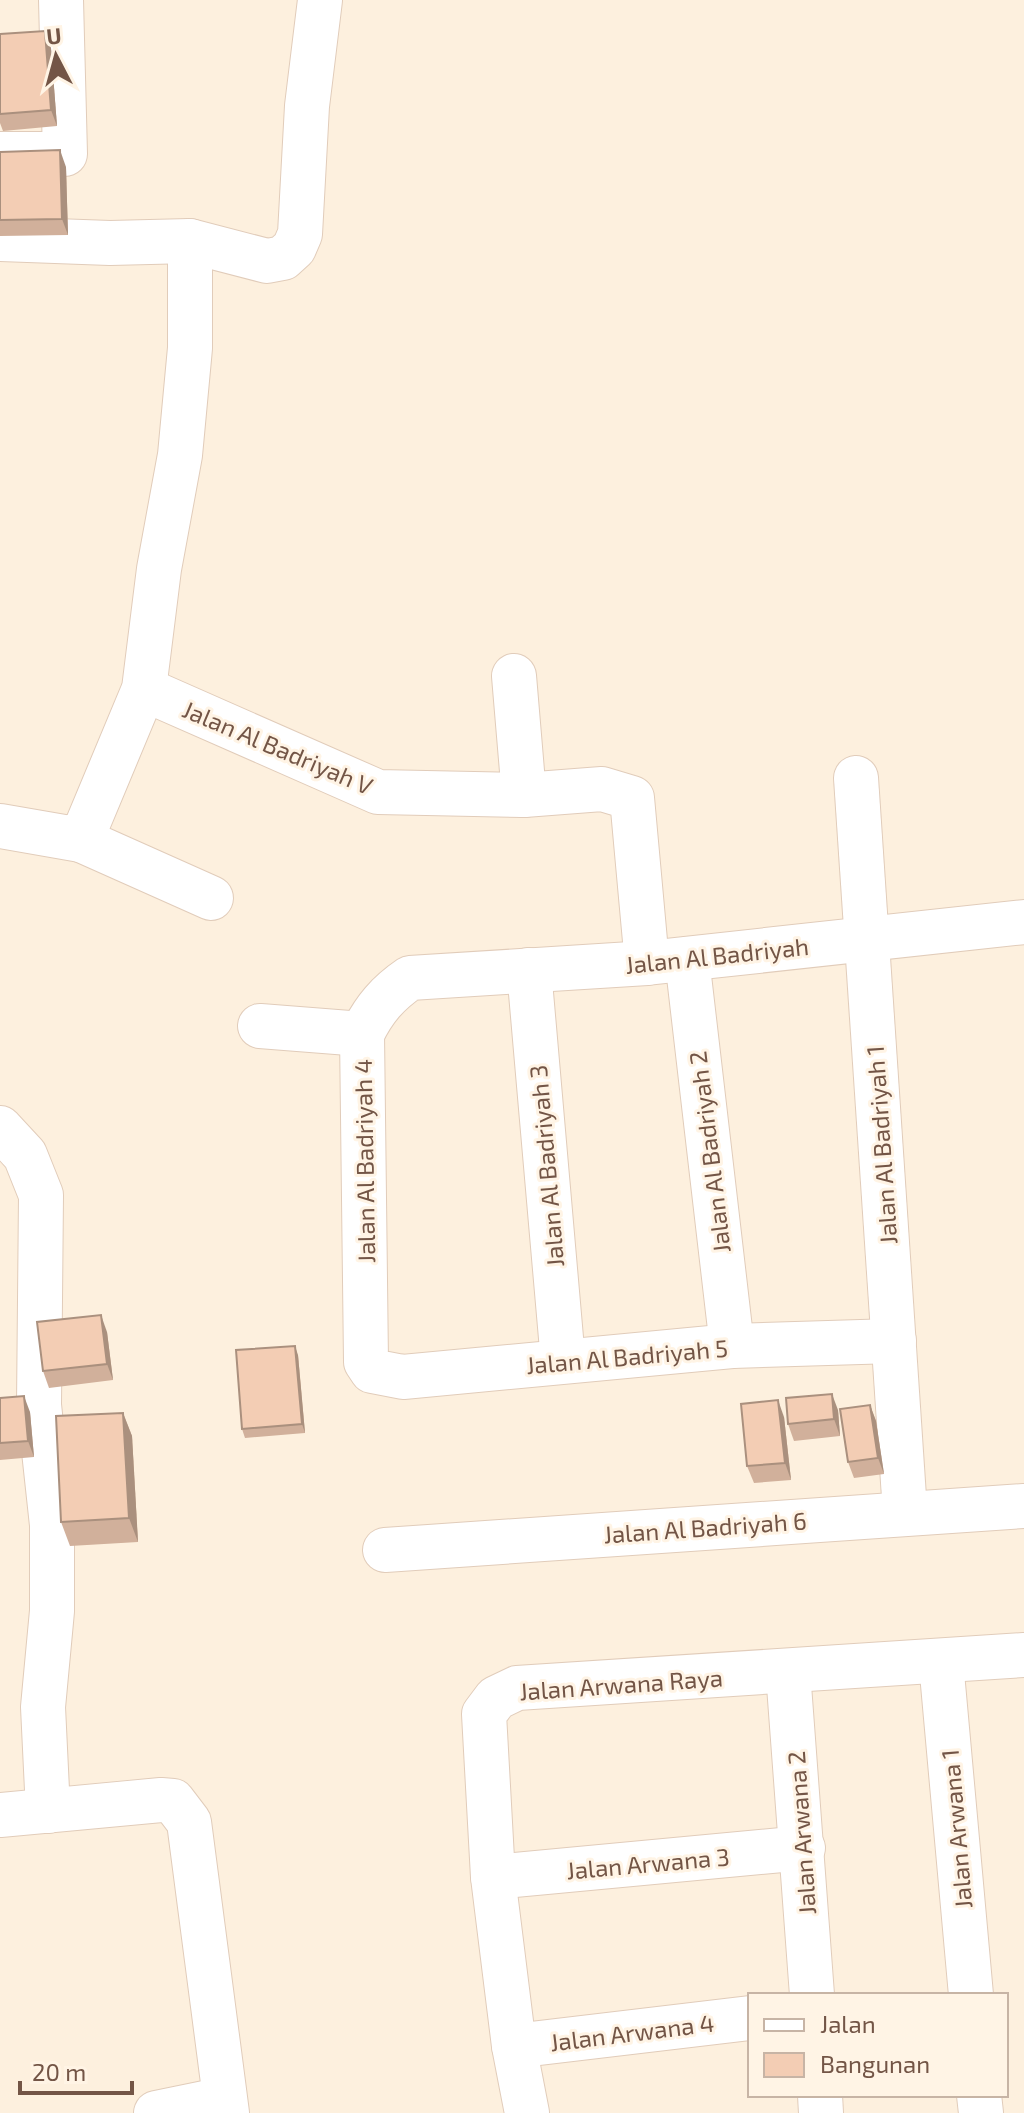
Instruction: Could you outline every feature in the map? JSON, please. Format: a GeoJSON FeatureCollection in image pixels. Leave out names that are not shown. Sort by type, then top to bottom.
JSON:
{"type":"FeatureCollection","features":[{"type":"Feature","properties":{"kind":"street"},"geometry":{"type":"LineString","coordinates":[[0,154],[65,154],[61,0]]}},
{"type":"Feature","properties":{"kind":"street"},"geometry":{"type":"LineString","coordinates":[[0,239],[110,243],[190,241],[267,261],[283,258],[294,248],[300,234],[307,106],[320,0]]}},
{"type":"Feature","properties":{"kind":"street"},"geometry":{"type":"LineString","coordinates":[[81,840],[144,689],[159,569],[180,455],[190,348],[190,241]]}},
{"type":"Feature","properties":{"kind":"street"},"geometry":{"type":"LineString","coordinates":[[514,676],[524,795]]}},
{"type":"Feature","properties":{"kind":"street","name":"Jalan Al Badriyah V"},"geometry":{"type":"LineString","coordinates":[[144,689],[378,792],[524,795],[602,789],[632,798],[667,961]]}},
{"type":"Feature","properties":{"kind":"street","name":"Jalan Al Badriyah 1"},"geometry":{"type":"LineString","coordinates":[[856,778],[905,1512]]}},
{"type":"Feature","properties":{"kind":"street"},"geometry":{"type":"LineString","coordinates":[[0,826],[81,840],[211,898]]}},
{"type":"Feature","properties":{"kind":"street","name":"Jalan Al Badriyah"},"geometry":{"type":"LineString","coordinates":[[410,978],[667,961],[1024,922]]}},
{"type":"Feature","properties":{"kind":"street","name":"Jalan Al Badriyah 2"},"geometry":{"type":"LineString","coordinates":[[667,961],[732,1346]]}},
{"type":"Feature","properties":{"kind":"street","name":"Jalan Al Badriyah 3"},"geometry":{"type":"LineString","coordinates":[[529,970],[563,1361]]}},
{"type":"Feature","properties":{"kind":"street","name":"Jalan Al Badriyah 4"},"geometry":{"type":"LineString","coordinates":[[366,1362],[362,1034],[371,1016],[390,992],[410,978]]}},
{"type":"Feature","properties":{"kind":"street"},"geometry":{"type":"LineString","coordinates":[[260,1026],[362,1034]]}},
{"type":"Feature","properties":{"kind":"street"},"geometry":{"type":"LineString","coordinates":[[0,1128],[25,1155],[41,1195],[19,1405],[52,1525],[52,1611],[43,1707],[48,1811]]}},
{"type":"Feature","properties":{"kind":"street","name":"Jalan Al Badriyah 5"},"geometry":{"type":"LineString","coordinates":[[366,1362],[372,1371],[403,1377],[732,1346],[894,1341]]}},
{"type":"Feature","properties":{"kind":"street","name":"Jalan Al Badriyah 6"},"geometry":{"type":"LineString","coordinates":[[385,1550],[1024,1506]]}},
{"type":"Feature","properties":{"kind":"street","name":"Jalan Arwana Raya"},"geometry":{"type":"LineString","coordinates":[[527,2113],[514,2046],[493,1877],[484,1714],[496,1698],[517,1688],[1024,1655]]}},
{"type":"Feature","properties":{"kind":"street","name":"Jalan Arwana 1"},"geometry":{"type":"LineString","coordinates":[[941,1662],[971,1993]]}},
{"type":"Feature","properties":{"kind":"street","name":"Jalan Arwana 2"},"geometry":{"type":"LineString","coordinates":[[788,1672],[812,1993]]}},
{"type":"Feature","properties":{"kind":"street"},"geometry":{"type":"LineString","coordinates":[[0,1815],[142,1800],[173,1801],[189,1822],[225,2106],[156,2113]]}},
{"type":"Feature","properties":{"kind":"street","name":"Jalan Arwana 3"},"geometry":{"type":"LineString","coordinates":[[493,1877],[803,1848]]}},
{"type":"Feature","properties":{"kind":"street","name":"Jalan Arwana 4"},"geometry":{"type":"LineString","coordinates":[[514,2046],[748,2018]]}},
{"type":"Feature","properties":{"kind":"building"},"geometry":{"type":"Polygon","coordinates":[[[45,31],[51,110],[0,114],[0,34],[45,31]]]}},
{"type":"Feature","properties":{"kind":"building"},"geometry":{"type":"Polygon","coordinates":[[[60,150],[62,219],[0,220],[0,152],[60,150]]]}},
{"type":"Feature","properties":{"kind":"building"},"geometry":{"type":"Polygon","coordinates":[[[101,1315],[107,1364],[43,1371],[37,1322],[101,1315]]]}},
{"type":"Feature","properties":{"kind":"building"},"geometry":{"type":"Polygon","coordinates":[[[295,1346],[302,1424],[242,1429],[236,1350],[295,1346]]]}},
{"type":"Feature","properties":{"kind":"building"},"geometry":{"type":"Polygon","coordinates":[[[832,1394],[834,1419],[788,1424],[786,1398],[832,1394]]]}},
{"type":"Feature","properties":{"kind":"building"},"geometry":{"type":"Polygon","coordinates":[[[24,1396],[28,1441],[0,1443],[0,1398],[24,1396]]]}},
{"type":"Feature","properties":{"kind":"building"},"geometry":{"type":"Polygon","coordinates":[[[778,1400],[785,1463],[747,1466],[741,1404],[778,1400]]]}},
{"type":"Feature","properties":{"kind":"building"},"geometry":{"type":"Polygon","coordinates":[[[870,1405],[878,1458],[848,1462],[840,1409],[870,1405]]]}},
{"type":"Feature","properties":{"kind":"building"},"geometry":{"type":"Polygon","coordinates":[[[123,1413],[129,1518],[61,1522],[56,1416],[123,1413]]]}}]}
